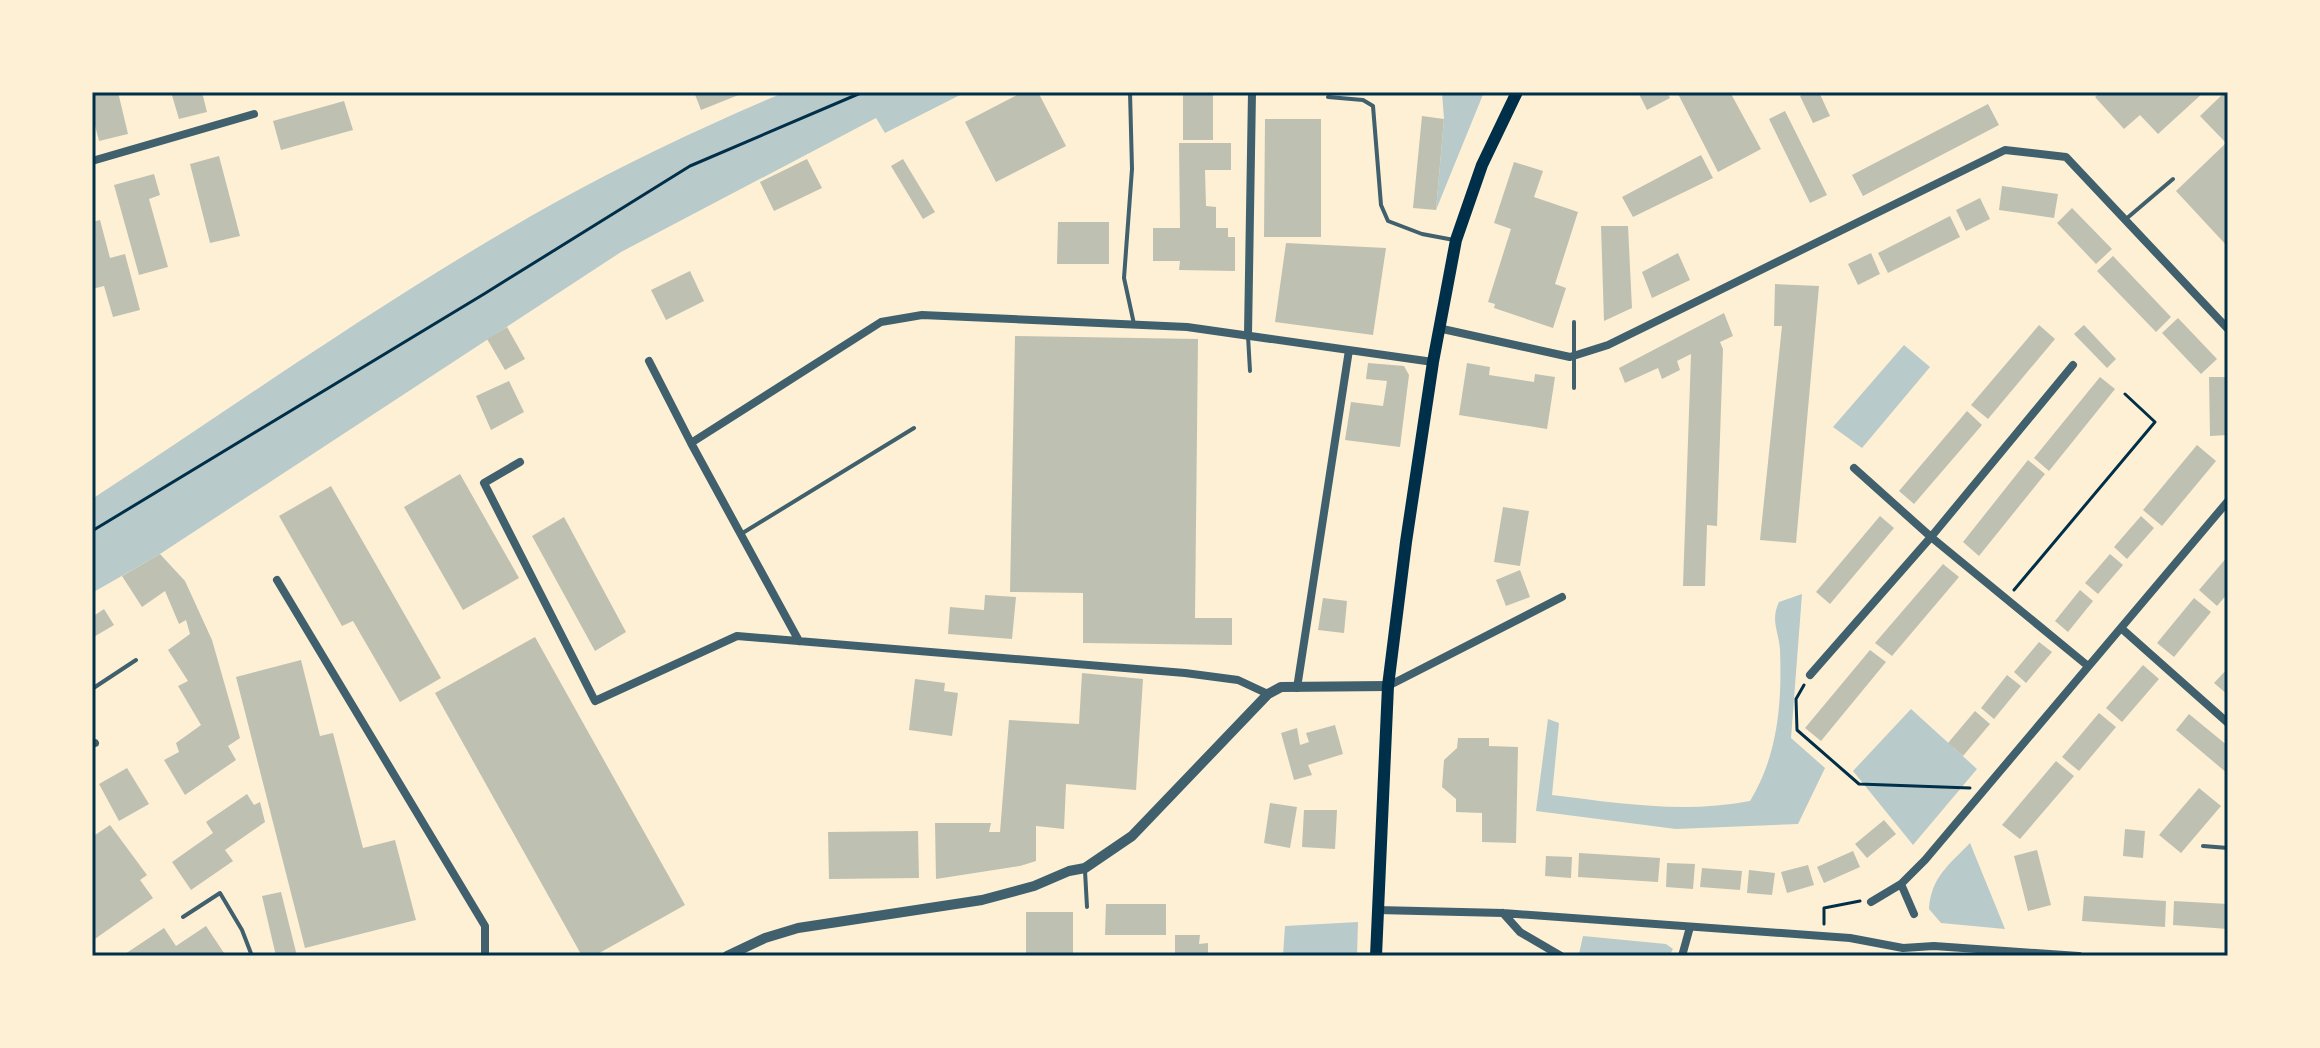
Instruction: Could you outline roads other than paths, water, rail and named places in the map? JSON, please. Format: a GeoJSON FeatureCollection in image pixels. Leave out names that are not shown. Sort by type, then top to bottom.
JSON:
{"type":"FeatureCollection","features":[{"type":"Feature","properties":{"kind":"highway"},"geometry":{"type":"LineString","coordinates":[[1376,956],[1388,686],[1438,328],[1456,240],[1482,165],[1517,92]]}},
{"type":"Feature","properties":{"kind":"street"},"geometry":{"type":"LineString","coordinates":[[1248,334],[1252,92]]}},
{"type":"Feature","properties":{"kind":"street"},"geometry":{"type":"LineString","coordinates":[[92,161],[254,114]]}},
{"type":"Feature","properties":{"kind":"street"},"geometry":{"type":"LineString","coordinates":[[1438,328],[1573,356],[1608,345],[2005,150],[2066,157],[2228,329]]}},
{"type":"Feature","properties":{"kind":"street"},"geometry":{"type":"LineString","coordinates":[[691,443],[881,322],[922,315],[1187,327],[1433,362]]}},
{"type":"Feature","properties":{"kind":"street"},"geometry":{"type":"LineString","coordinates":[[1297,688],[1349,350]]}},
{"type":"Feature","properties":{"kind":"street"},"geometry":{"type":"LineString","coordinates":[[649,361],[799,641]]}},
{"type":"Feature","properties":{"kind":"street"},"geometry":{"type":"LineString","coordinates":[[1810,675],[1931,537],[2073,365]]}},
{"type":"Feature","properties":{"kind":"street"},"geometry":{"type":"LineString","coordinates":[[520,462],[484,483],[595,701],[737,636],[1185,673],[1238,680],[1268,694]]}},
{"type":"Feature","properties":{"kind":"street"},"geometry":{"type":"LineString","coordinates":[[1854,468],[1931,537],[2088,666]]}},
{"type":"Feature","properties":{"kind":"street"},"geometry":{"type":"LineString","coordinates":[[1871,902],[1901,884],[1925,860],[2228,501]]}},
{"type":"Feature","properties":{"kind":"street"},"geometry":{"type":"LineString","coordinates":[[277,580],[485,926],[485,956]]}},
{"type":"Feature","properties":{"kind":"street"},"geometry":{"type":"LineString","coordinates":[[727,956],[765,938],[798,928],[982,900],[1085,868],[1132,836],[1268,694],[1281,687],[1388,686],[1562,597]]}},
{"type":"Feature","properties":{"kind":"street"},"geometry":{"type":"LineString","coordinates":[[2121,628],[2228,723]]}},
{"type":"Feature","properties":{"kind":"street"},"geometry":{"type":"LineString","coordinates":[[1901,884],[1914,914]]}},
{"type":"Feature","properties":{"kind":"street"},"geometry":{"type":"LineString","coordinates":[[1377,910],[1503,913],[1823,936],[1903,952],[1934,946],[2079,956]]}},
{"type":"Feature","properties":{"kind":"street"},"geometry":{"type":"LineString","coordinates":[[1503,913],[1520,932],[1561,956]]}},
{"type":"Feature","properties":{"kind":"street"},"geometry":{"type":"LineString","coordinates":[[1682,956],[1690,927]]}},
{"type":"Feature","properties":{"kind":"lane"},"geometry":{"type":"LineString","coordinates":[[1130,92],[1132,169],[1124,278],[1134,324]]}},
{"type":"Feature","properties":{"kind":"lane"},"geometry":{"type":"LineString","coordinates":[[1328,97],[1363,100],[1373,106],[1381,205],[1388,221],[1422,234],[1456,240]]}},
{"type":"Feature","properties":{"kind":"lane"},"geometry":{"type":"LineString","coordinates":[[2126,220],[2173,179]]}},
{"type":"Feature","properties":{"kind":"lane"},"geometry":{"type":"LineString","coordinates":[[1574,322],[1574,388]]}},
{"type":"Feature","properties":{"kind":"lane"},"geometry":{"type":"LineString","coordinates":[[1248,334],[1250,371]]}},
{"type":"Feature","properties":{"kind":"lane"},"geometry":{"type":"LineString","coordinates":[[741,534],[914,428]]}},
{"type":"Feature","properties":{"kind":"lane"},"geometry":{"type":"LineString","coordinates":[[92,689],[136,660]]}},
{"type":"Feature","properties":{"kind":"lane"},"geometry":{"type":"LineString","coordinates":[[2203,846],[2228,848]]}},
{"type":"Feature","properties":{"kind":"lane"},"geometry":{"type":"LineString","coordinates":[[1085,868],[1087,907]]}},
{"type":"Feature","properties":{"kind":"lane"},"geometry":{"type":"LineString","coordinates":[[183,917],[220,893],[242,930],[252,956]]}}]}
